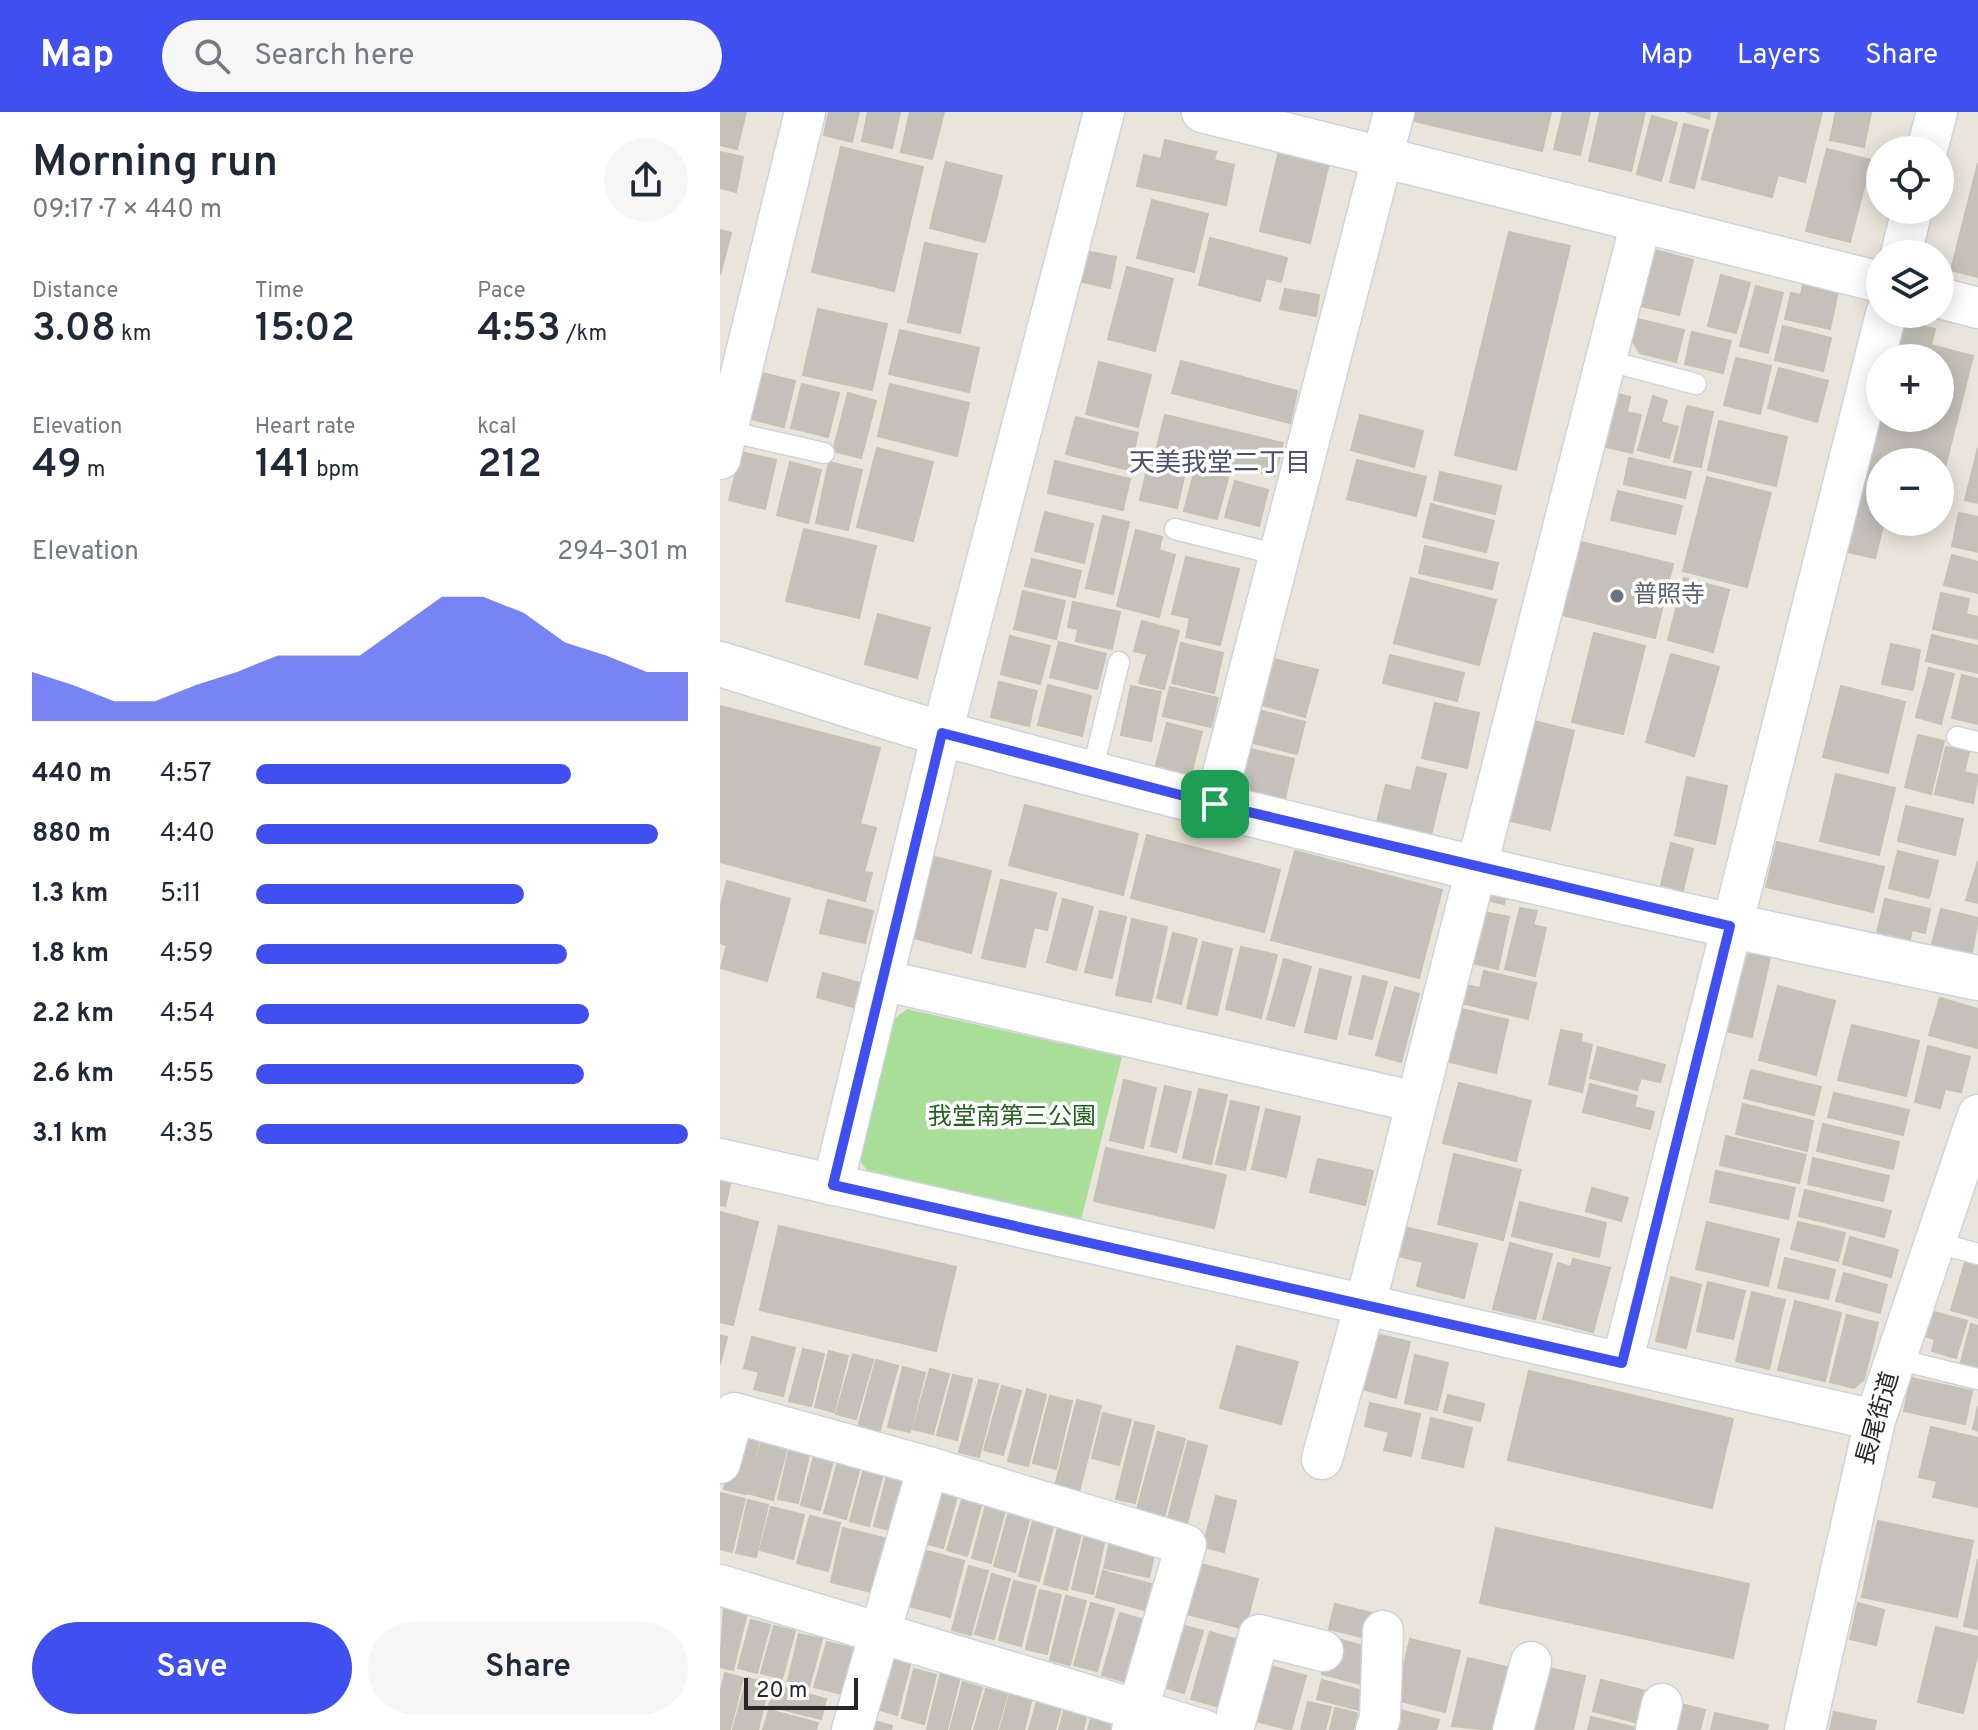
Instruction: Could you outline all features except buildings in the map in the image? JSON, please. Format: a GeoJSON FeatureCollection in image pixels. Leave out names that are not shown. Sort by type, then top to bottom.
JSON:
{"type":"FeatureCollection","features":[{"type":"Feature","properties":{"kind":"street"},"geometry":{"type":"LineString","coordinates":[[724,445],[805,112]]}},
{"type":"Feature","properties":{"kind":"street"},"geometry":{"type":"LineString","coordinates":[[833,1185],[942,733],[1104,112]]}},
{"type":"Feature","properties":{"kind":"street"},"geometry":{"type":"LineString","coordinates":[[1202,112],[1866,278]]}},
{"type":"Feature","properties":{"kind":"street"},"geometry":{"type":"LineString","coordinates":[[1215,804],[1394,112]]}},
{"type":"Feature","properties":{"kind":"street"},"geometry":{"type":"LineString","coordinates":[[1931,136],[1937,112]]}},
{"type":"Feature","properties":{"kind":"street"},"geometry":{"type":"LineString","coordinates":[[1322,1459],[1365,1305],[1641,222]]}},
{"type":"Feature","properties":{"kind":"street"},"geometry":{"type":"LineString","coordinates":[[1954,302],[1978,308]]}},
{"type":"Feature","properties":{"kind":"street"},"geometry":{"type":"LineString","coordinates":[[1622,1363],[1882,328]]}},
{"type":"Feature","properties":{"kind":"street"},"geometry":{"type":"LineString","coordinates":[[720,664],[942,733],[1215,804],[1730,926],[1978,978]]}},
{"type":"Feature","properties":{"kind":"street"},"geometry":{"type":"LineString","coordinates":[[882,980],[1416,1102]]}},
{"type":"Feature","properties":{"kind":"street","name":"長尾街道"},"geometry":{"type":"LineString","coordinates":[[1805,1730],[1875,1420],[1978,1115]]}},
{"type":"Feature","properties":{"kind":"street"},"geometry":{"type":"LineString","coordinates":[[720,1159],[1875,1420]]}},
{"type":"Feature","properties":{"kind":"street"},"geometry":{"type":"LineString","coordinates":[[720,1463],[734,1413],[928,1467],[1186,1545],[1135,1720]]}},
{"type":"Feature","properties":{"kind":"street"},"geometry":{"type":"LineString","coordinates":[[852,1730],[928,1467]]}},
{"type":"Feature","properties":{"kind":"street"},"geometry":{"type":"LineString","coordinates":[[720,1585],[880,1633],[1135,1720],[1204,1730]]}},
{"type":"Feature","properties":{"kind":"street"},"geometry":{"type":"LineString","coordinates":[[1376,1730],[1380,1718],[1383,1631]]}},
{"type":"Feature","properties":{"kind":"street"},"geometry":{"type":"LineString","coordinates":[[1233,1730],[1259,1635],[1323,1651]]}},
{"type":"Feature","properties":{"kind":"street"},"geometry":{"type":"LineString","coordinates":[[1513,1730],[1531,1662]]}},
{"type":"Feature","properties":{"kind":"lane"},"geometry":{"type":"LineString","coordinates":[[1605,360],[1696,384]]}},
{"type":"Feature","properties":{"kind":"lane"},"geometry":{"type":"LineString","coordinates":[[724,445],[824,453]]}},
{"type":"Feature","properties":{"kind":"lane"},"geometry":{"type":"LineString","coordinates":[[1175,529],[1279,555]]}},
{"type":"Feature","properties":{"kind":"lane"},"geometry":{"type":"LineString","coordinates":[[1092,772],[1119,662]]}},
{"type":"Feature","properties":{"kind":"lane"},"geometry":{"type":"LineString","coordinates":[[1957,737],[1978,742]]}},
{"type":"Feature","properties":{"kind":"lane"},"geometry":{"type":"LineString","coordinates":[[1935,1242],[1978,1254]]}},
{"type":"Feature","properties":{"kind":"lane"},"geometry":{"type":"LineString","coordinates":[[1896,1359],[1978,1379]]}},
{"type":"Feature","properties":{"kind":"green space","name":"我堂南第三公園"},"geometry":{"type":"Polygon","coordinates":[[[907,1009],[1122,1057],[1081,1220],[867,1170],[855,1155],[889,1023],[907,1009]]]}},
{"type":"Feature","properties":{"kind":"place","name":"普照寺"},"geometry":{"type":"Point","coordinates":[1617,596]}},
{"type":"Feature","properties":{"kind":"district","name":"天美我堂二丁目"},"geometry":{"type":"Point","coordinates":[1220,464]}},
{"type":"Feature","properties":{"kind":"route"},"geometry":{"type":"LineString","coordinates":[[942,733],[1215,804],[1730,926],[1622,1363],[833,1185],[942,733]]}}]}
